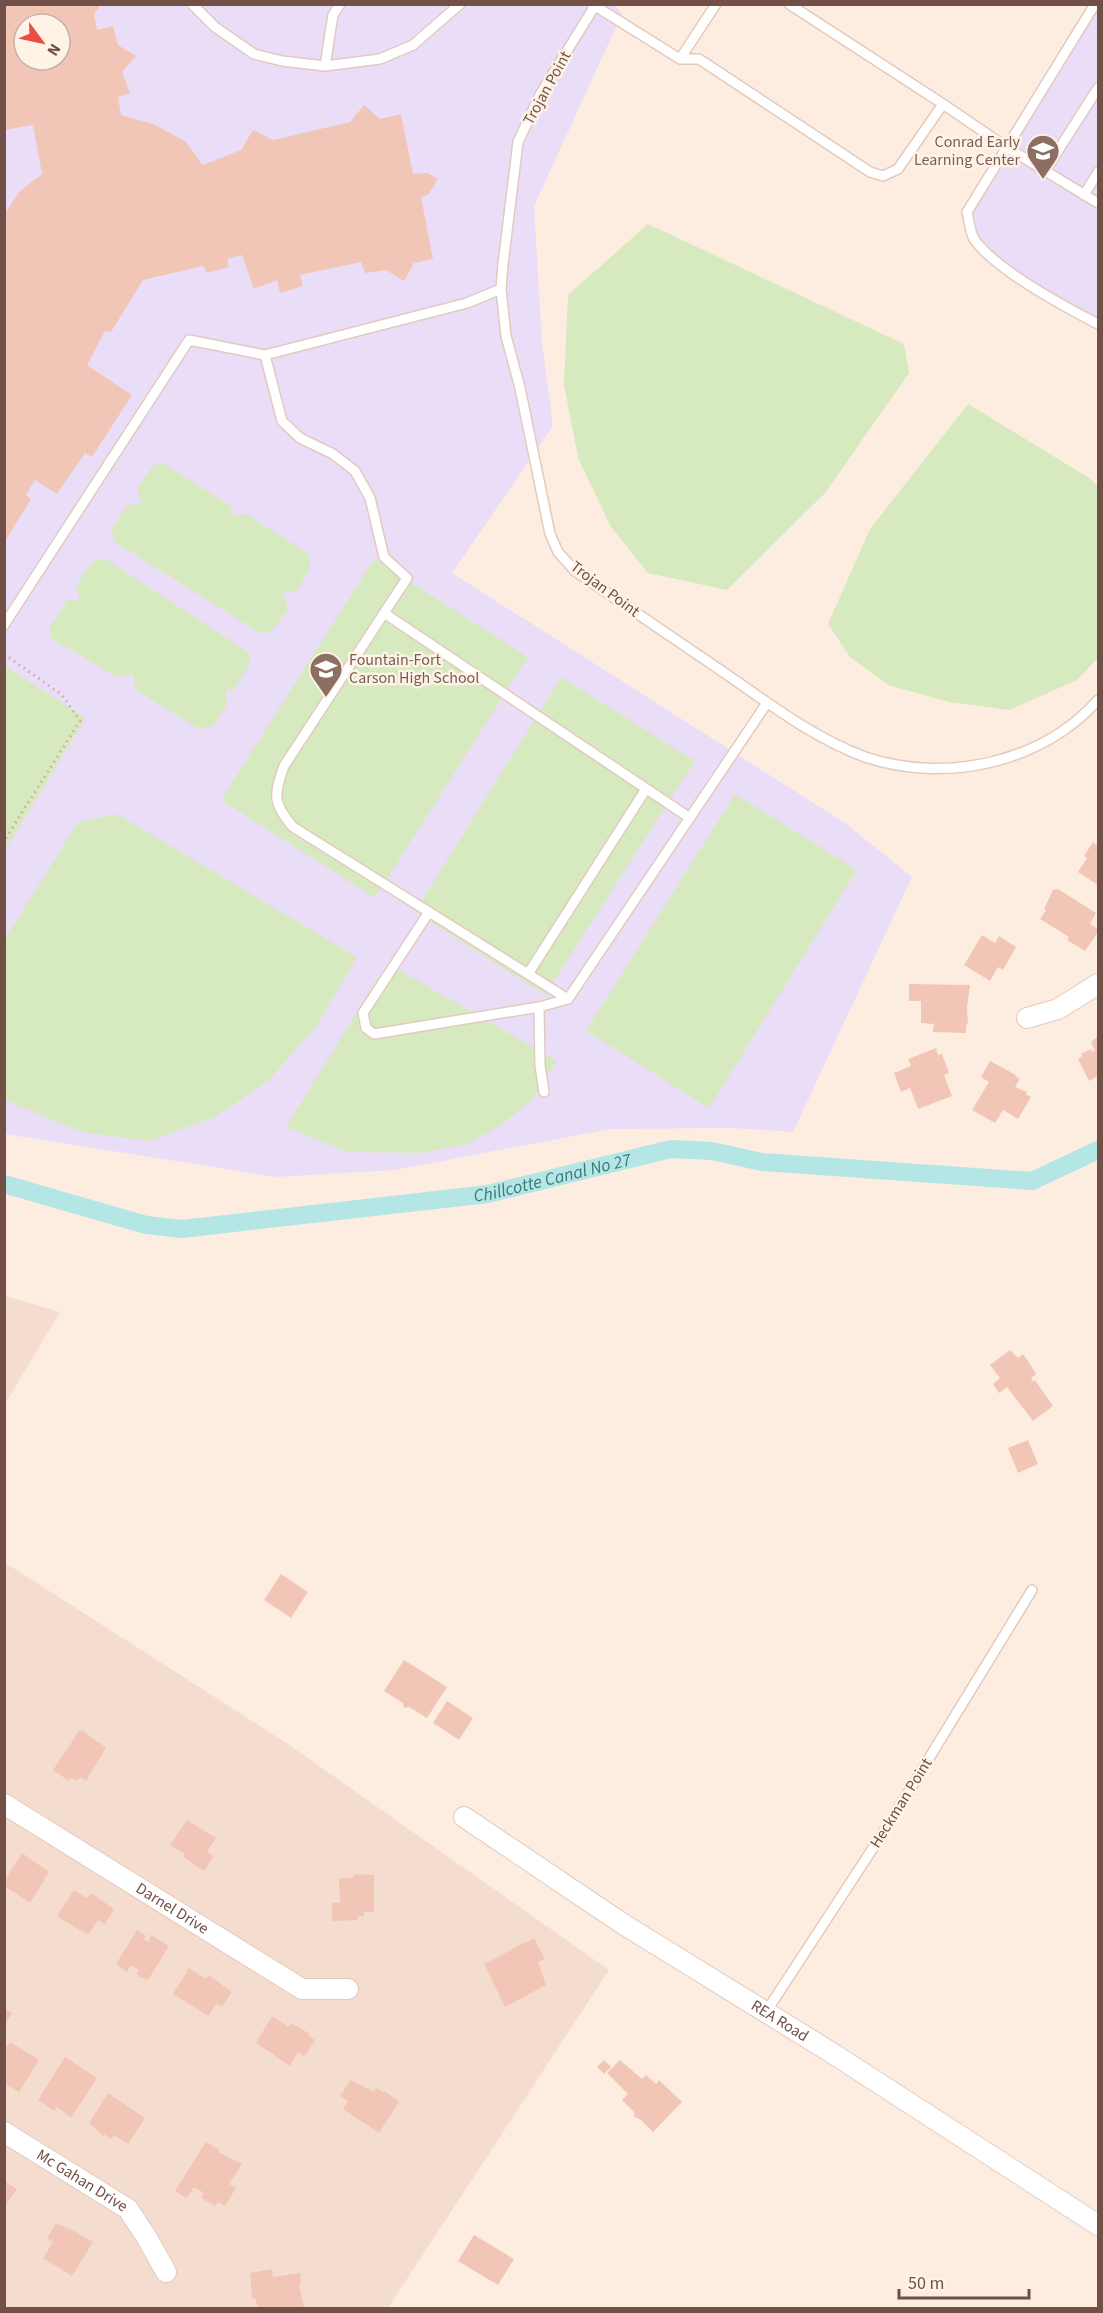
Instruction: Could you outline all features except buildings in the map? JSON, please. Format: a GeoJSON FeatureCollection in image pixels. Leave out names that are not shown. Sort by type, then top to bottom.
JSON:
{"type":"FeatureCollection","features":[{"type":"Feature","properties":{"kind":"street"},"geometry":{"type":"LineString","coordinates":[[1027,1018],[1058,1010],[1098,984]]}},
{"type":"Feature","properties":{"kind":"street","name":"Darnel Drive"},"geometry":{"type":"LineString","coordinates":[[4,1804],[302,1989],[348,1989]]}},
{"type":"Feature","properties":{"kind":"street","name":"REA Road"},"geometry":{"type":"LineString","coordinates":[[464,1816],[623,1924],[766,2012],[1098,2225]]}},
{"type":"Feature","properties":{"kind":"street","name":"Mc Gahan Drive"},"geometry":{"type":"LineString","coordinates":[[4,2132],[128,2209],[166,2272]]}},
{"type":"Feature","properties":{"kind":"lane"},"geometry":{"type":"LineString","coordinates":[[192,4],[215,27],[254,54],[282,61],[326,66],[380,58],[413,45],[460,4]]}},
{"type":"Feature","properties":{"kind":"lane"},"geometry":{"type":"LineString","coordinates":[[326,66],[333,15],[340,4]]}},
{"type":"Feature","properties":{"kind":"lane"},"geometry":{"type":"LineString","coordinates":[[680,58],[716,4]]}},
{"type":"Feature","properties":{"kind":"lane"},"geometry":{"type":"LineString","coordinates":[[789,4],[1006,147],[1098,203]]}},
{"type":"Feature","properties":{"kind":"lane"},"geometry":{"type":"LineString","coordinates":[[1095,4],[967,212],[973,237],[991,258],[1067,308],[1098,324]]}},
{"type":"Feature","properties":{"kind":"lane"},"geometry":{"type":"LineString","coordinates":[[594,5],[680,58],[699,59],[870,172],[883,176],[898,169],[943,104]]}},
{"type":"Feature","properties":{"kind":"lane","name":"Trojan Point"},"geometry":{"type":"LineString","coordinates":[[594,5],[540,93],[518,142],[501,288],[506,336],[520,388],[550,534],[558,552],[575,571],[767,703],[826,739],[866,757],[910,768],[942,770],[992,763],[1039,746],[1084,717],[1098,700]]}},
{"type":"Feature","properties":{"kind":"lane"},"geometry":{"type":"LineString","coordinates":[[1045,171],[1098,88]]}},
{"type":"Feature","properties":{"kind":"lane"},"geometry":{"type":"LineString","coordinates":[[1084,195],[1098,172]]}},
{"type":"Feature","properties":{"kind":"lane"},"geometry":{"type":"LineString","coordinates":[[4,625],[189,340],[265,355],[467,303],[501,288]]}},
{"type":"Feature","properties":{"kind":"lane"},"geometry":{"type":"LineString","coordinates":[[265,355],[282,422],[300,438],[333,454],[355,471],[370,498],[384,556],[407,578],[284,766],[277,788],[279,811],[293,827],[568,999]]}},
{"type":"Feature","properties":{"kind":"lane"},"geometry":{"type":"LineString","coordinates":[[384,613],[690,818]]}},
{"type":"Feature","properties":{"kind":"lane"},"geometry":{"type":"LineString","coordinates":[[429,912],[363,1012],[366,1028],[375,1034],[539,1007],[568,999],[767,703]]}},
{"type":"Feature","properties":{"kind":"lane"},"geometry":{"type":"LineString","coordinates":[[528,974],[646,789]]}},
{"type":"Feature","properties":{"kind":"lane"},"geometry":{"type":"LineString","coordinates":[[539,1007],[540,1065],[544,1092]]}},
{"type":"Feature","properties":{"kind":"lane","name":"Heckman Point"},"geometry":{"type":"LineString","coordinates":[[766,2012],[890,1822],[1032,1590]]}},
{"type":"Feature","properties":{"kind":"path"},"geometry":{"type":"LineString","coordinates":[[4,654],[62,695],[80,721],[4,841]]}},
{"type":"Feature","properties":{"kind":"shaded area","name":"Fountain-Fort Carson High School"},"geometry":{"type":"Polygon","coordinates":[[[613,4],[622,14],[534,206],[542,343],[553,426],[452,573],[845,823],[912,877],[793,1132],[732,1128],[610,1129],[395,1170],[276,1177],[5,1134],[4,5],[613,4]]]}},
{"type":"Feature","properties":{"kind":"shaded area","name":"Conrad Early Learning Center"},"geometry":{"type":"Polygon","coordinates":[[[1098,5],[1098,324],[991,258],[973,237],[967,212],[1098,5]]]}},
{"type":"Feature","properties":{"kind":"shaded area"},"geometry":{"type":"Polygon","coordinates":[[[4,1296],[60,1312],[5,1404],[4,1296]]]}},
{"type":"Feature","properties":{"kind":"shaded area"},"geometry":{"type":"Polygon","coordinates":[[[4,1562],[285,1742],[609,1970],[388,2308],[5,2308],[4,1562]]]}},
{"type":"Feature","properties":{"kind":"green space"},"geometry":{"type":"Polygon","coordinates":[[[648,224],[904,344],[909,373],[825,493],[727,590],[648,573],[611,527],[578,458],[564,384],[568,295],[648,224]]]}},
{"type":"Feature","properties":{"kind":"green space"},"geometry":{"type":"Polygon","coordinates":[[[968,404],[1091,479],[1098,487],[1098,658],[1077,680],[1009,710],[949,702],[888,685],[850,657],[828,624],[870,529],[968,404]]]}},
{"type":"Feature","properties":{"kind":"green space"},"geometry":{"type":"Polygon","coordinates":[[[164,464],[231,506],[233,516],[246,514],[309,554],[310,569],[296,592],[283,591],[288,609],[272,631],[261,634],[115,542],[111,530],[127,506],[142,502],[137,489],[153,465],[164,464]]]}},
{"type":"Feature","properties":{"kind":"green space"},"geometry":{"type":"Polygon","coordinates":[[[104,558],[248,652],[250,664],[233,691],[226,690],[227,705],[213,726],[199,729],[136,690],[133,674],[117,677],[52,639],[49,628],[68,599],[80,600],[76,586],[93,561],[104,558]]]}},
{"type":"Feature","properties":{"kind":"green space"},"geometry":{"type":"Polygon","coordinates":[[[374,559],[528,657],[375,898],[221,800],[374,559]]]}},
{"type":"Feature","properties":{"kind":"green space"},"geometry":{"type":"Polygon","coordinates":[[[5,666],[86,718],[5,850],[5,666]]]}},
{"type":"Feature","properties":{"kind":"green space"},"geometry":{"type":"Polygon","coordinates":[[[561,677],[695,761],[545,995],[415,912],[561,677]]]}},
{"type":"Feature","properties":{"kind":"green space"},"geometry":{"type":"Polygon","coordinates":[[[735,794],[857,870],[709,1108],[586,1031],[735,794]]]}},
{"type":"Feature","properties":{"kind":"green space"},"geometry":{"type":"Polygon","coordinates":[[[117,814],[357,957],[316,1027],[269,1080],[217,1116],[150,1141],[81,1132],[5,1100],[5,939],[78,822],[117,814]]]}},
{"type":"Feature","properties":{"kind":"green space"},"geometry":{"type":"Polygon","coordinates":[[[401,971],[557,1061],[532,1100],[501,1125],[467,1144],[421,1153],[347,1152],[286,1127],[379,976],[401,971]]]}},
{"type":"Feature","properties":{"kind":"waterway","name":"Chillcotte Canal No 27"},"geometry":{"type":"LineString","coordinates":[[4,1184],[146,1225],[182,1229],[488,1194],[671,1149],[712,1151],[762,1162],[1032,1181],[1098,1150]]}},
{"type":"Feature","properties":{"kind":"place","name":"Conrad Early Learning Center"},"geometry":{"type":"Point","coordinates":[1043,180]}},
{"type":"Feature","properties":{"kind":"place","name":"Fountain-Fort Carson High School"},"geometry":{"type":"Point","coordinates":[326,698]}}]}
